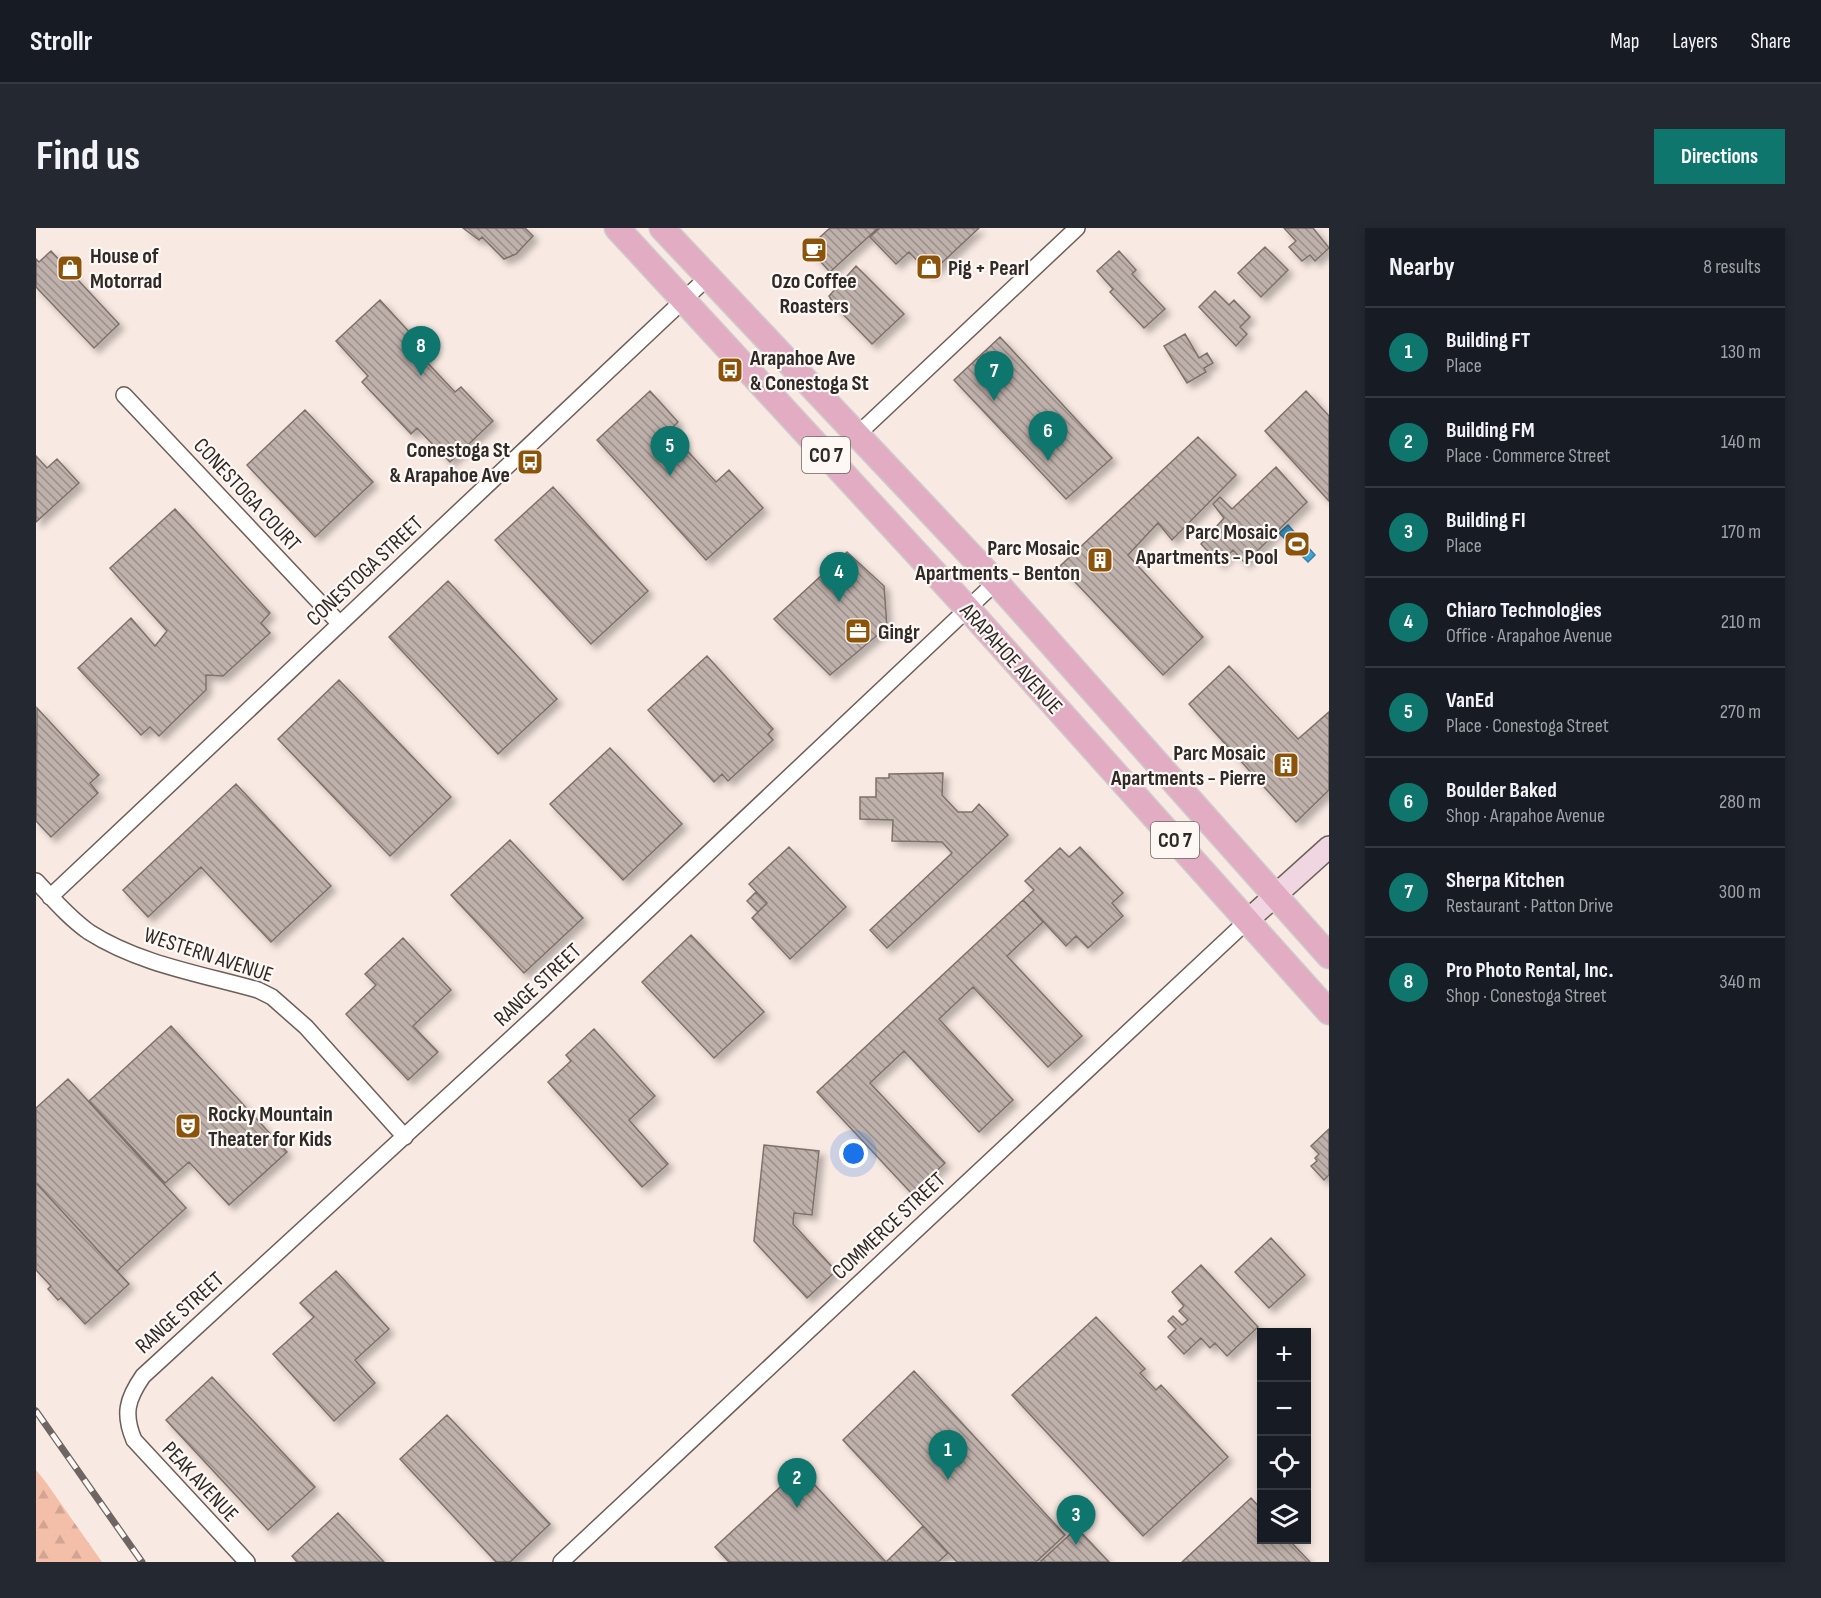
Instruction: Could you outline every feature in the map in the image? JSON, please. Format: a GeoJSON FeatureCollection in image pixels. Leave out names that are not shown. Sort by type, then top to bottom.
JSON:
{"type":"FeatureCollection","features":[{"type":"Feature","properties":{"kind":"main road","name":"ARAPAHOE AVENUE"},"geometry":{"type":"LineString","coordinates":[[617,228],[968,609],[1329,1012]]}},
{"type":"Feature","properties":{"kind":"main road","name":"ARAPAHOE AVENUE"},"geometry":{"type":"LineString","coordinates":[[662,228],[996,582],[1329,956]]}},
{"type":"Feature","properties":{"kind":"street"},"geometry":{"type":"LineString","coordinates":[[858,434],[1077,228]]}},
{"type":"Feature","properties":{"kind":"street","name":"CONESTOGA STREET"},"geometry":{"type":"LineString","coordinates":[[50,897],[708,277]]}},
{"type":"Feature","properties":{"kind":"street","name":"CONESTOGA COURT"},"geometry":{"type":"LineString","coordinates":[[124,396],[340,624]]}},
{"type":"Feature","properties":{"kind":"street","name":"RANGE STREET"},"geometry":{"type":"LineString","coordinates":[[128,1426],[128,1406],[142,1376],[405,1137],[996,582]]}},
{"type":"Feature","properties":{"kind":"street"},"geometry":{"type":"LineString","coordinates":[[1247,921],[1329,847]]}},
{"type":"Feature","properties":{"kind":"street","name":"WESTERN AVENUE"},"geometry":{"type":"LineString","coordinates":[[36,881],[70,917],[88,931],[127,952],[258,990],[272,997],[306,1027],[405,1137]]}},
{"type":"Feature","properties":{"kind":"street","name":"COMMERCE STREET"},"geometry":{"type":"LineString","coordinates":[[561,1562],[1247,921]]}},
{"type":"Feature","properties":{"kind":"street","name":"PEAK AVENUE"},"geometry":{"type":"LineString","coordinates":[[128,1426],[134,1440],[247,1562]]}},
{"type":"Feature","properties":{"kind":"green space"},"geometry":{"type":"Polygon","coordinates":[[[36,1470],[45,1481],[102,1562],[36,1562],[36,1470]]]}},
{"type":"Feature","properties":{"kind":"water","name":"Parc Mosaic Apartments - Pool"},"geometry":{"type":"Polygon","coordinates":[[[1288,525],[1315,555],[1308,562],[1279,533],[1288,525]]]}},
{"type":"Feature","properties":{"kind":"building"},"geometry":{"type":"Polygon","coordinates":[[[463,228],[525,228],[533,236],[516,254],[504,259],[482,237],[479,240],[463,228]]]}},
{"type":"Feature","properties":{"kind":"building"},"geometry":{"type":"Polygon","coordinates":[[[830,228],[878,228],[830,272],[808,248],[830,228]]]}},
{"type":"Feature","properties":{"kind":"building"},"geometry":{"type":"Polygon","coordinates":[[[880,228],[979,228],[930,274],[909,252],[896,264],[870,237],[880,228]]]}},
{"type":"Feature","properties":{"kind":"building"},"geometry":{"type":"Polygon","coordinates":[[[1284,228],[1313,228],[1329,248],[1315,261],[1310,255],[1302,261],[1289,247],[1296,241],[1284,228]]]}},
{"type":"Feature","properties":{"kind":"building"},"geometry":{"type":"Polygon","coordinates":[[[1265,247],[1288,270],[1261,297],[1238,273],[1265,247]]]}},
{"type":"Feature","properties":{"kind":"building"},"geometry":{"type":"Polygon","coordinates":[[[51,251],[119,324],[94,348],[36,287],[36,259],[39,262],[51,251]]]}},
{"type":"Feature","properties":{"kind":"building"},"geometry":{"type":"Polygon","coordinates":[[[1119,251],[1136,270],[1132,274],[1165,309],[1144,328],[1110,292],[1113,289],[1097,271],[1119,251]]]}},
{"type":"Feature","properties":{"kind":"building"},"geometry":{"type":"Polygon","coordinates":[[[856,266],[904,314],[872,344],[835,306],[829,296],[856,266]]]}},
{"type":"Feature","properties":{"kind":"building"},"geometry":{"type":"Polygon","coordinates":[[[1215,291],[1229,305],[1234,300],[1250,317],[1240,327],[1247,334],[1236,346],[1199,307],[1215,291]]]}},
{"type":"Feature","properties":{"kind":"building"},"geometry":{"type":"Polygon","coordinates":[[[380,300],[412,335],[406,340],[455,392],[461,387],[493,421],[450,462],[417,428],[411,434],[362,382],[368,376],[336,341],[380,300]]]}},
{"type":"Feature","properties":{"kind":"building"},"geometry":{"type":"Polygon","coordinates":[[[1185,334],[1199,358],[1207,353],[1213,363],[1204,368],[1206,372],[1187,383],[1164,346],[1185,334]]]}},
{"type":"Feature","properties":{"kind":"building"},"geometry":{"type":"Polygon","coordinates":[[[1000,337],[1112,458],[1066,499],[954,380],[1000,337]]]}},
{"type":"Feature","properties":{"kind":"building"},"geometry":{"type":"Polygon","coordinates":[[[650,391],[678,422],[669,431],[716,482],[729,470],[763,508],[706,560],[597,440],[650,391]]]}},
{"type":"Feature","properties":{"kind":"building"},"geometry":{"type":"Polygon","coordinates":[[[1306,391],[1329,416],[1329,501],[1265,431],[1306,391]]]}},
{"type":"Feature","properties":{"kind":"building"},"geometry":{"type":"Polygon","coordinates":[[[305,410],[373,482],[315,537],[247,465],[305,410]]]}},
{"type":"Feature","properties":{"kind":"building","name":"Parc Mosaic Apartments - Benton"},"geometry":{"type":"Polygon","coordinates":[[[1198,437],[1236,475],[1172,540],[1158,523],[1128,555],[1203,637],[1163,675],[1060,566],[1198,437]]]}},
{"type":"Feature","properties":{"kind":"building"},"geometry":{"type":"Polygon","coordinates":[[[36,456],[47,468],[57,459],[79,483],[36,522],[36,456]]]}},
{"type":"Feature","properties":{"kind":"building"},"geometry":{"type":"Polygon","coordinates":[[[1276,467],[1307,502],[1245,563],[1233,550],[1220,564],[1201,544],[1224,518],[1213,504],[1220,497],[1232,509],[1276,467]]]}},
{"type":"Feature","properties":{"kind":"building"},"geometry":{"type":"Polygon","coordinates":[[[553,487],[648,591],[591,644],[495,540],[553,487]]]}},
{"type":"Feature","properties":{"kind":"building"},"geometry":{"type":"Polygon","coordinates":[[[175,509],[270,613],[261,623],[270,633],[223,676],[206,675],[206,690],[159,736],[150,727],[141,735],[78,668],[131,618],[155,646],[167,631],[110,568],[175,509]]]}},
{"type":"Feature","properties":{"kind":"building"},"geometry":{"type":"Polygon","coordinates":[[[847,552],[884,586],[887,627],[830,675],[774,619],[847,552]]]}},
{"type":"Feature","properties":{"kind":"building"},"geometry":{"type":"Polygon","coordinates":[[[448,581],[557,699],[498,754],[389,637],[448,581]]]}},
{"type":"Feature","properties":{"kind":"building"},"geometry":{"type":"Polygon","coordinates":[[[707,656],[773,729],[768,734],[773,740],[728,781],[722,774],[714,782],[648,710],[707,656]]]}},
{"type":"Feature","properties":{"kind":"building","name":"Parc Mosaic Apartments - Pierre"},"geometry":{"type":"Polygon","coordinates":[[[1229,666],[1298,739],[1329,712],[1329,790],[1296,822],[1189,704],[1229,666]]]}},
{"type":"Feature","properties":{"kind":"building"},"geometry":{"type":"Polygon","coordinates":[[[339,680],[451,797],[390,856],[278,739],[339,680]]]}},
{"type":"Feature","properties":{"kind":"building"},"geometry":{"type":"Polygon","coordinates":[[[37,708],[99,775],[90,783],[98,793],[51,837],[36,821],[37,708]]]}},
{"type":"Feature","properties":{"kind":"building"},"geometry":{"type":"Polygon","coordinates":[[[610,748],[682,824],[623,880],[550,804],[610,748]]]}},
{"type":"Feature","properties":{"kind":"building"},"geometry":{"type":"Polygon","coordinates":[[[943,773],[942,795],[958,812],[972,812],[979,804],[1008,835],[887,948],[870,930],[952,853],[942,842],[892,841],[893,820],[860,819],[860,797],[876,797],[876,778],[889,778],[889,774],[943,773]]]}},
{"type":"Feature","properties":{"kind":"building"},"geometry":{"type":"Polygon","coordinates":[[[236,784],[331,886],[271,942],[201,867],[148,917],[123,890],[236,784]]]}},
{"type":"Feature","properties":{"kind":"building"},"geometry":{"type":"Polygon","coordinates":[[[510,840],[583,918],[524,973],[451,895],[510,840]]]}},
{"type":"Feature","properties":{"kind":"building"},"geometry":{"type":"Polygon","coordinates":[[[789,847],[846,907],[790,959],[752,918],[767,903],[749,884],[789,847]]]}},
{"type":"Feature","properties":{"kind":"building"},"geometry":{"type":"Polygon","coordinates":[[[1080,847],[1123,893],[1112,903],[1123,916],[1088,948],[1076,936],[1066,946],[1023,900],[1034,890],[1025,881],[1060,848],[1069,857],[1080,847]]]}},
{"type":"Feature","properties":{"kind":"building"},"geometry":{"type":"Polygon","coordinates":[[[756,892],[767,903],[758,912],[747,901],[756,892]]]}},
{"type":"Feature","properties":{"kind":"building"},"geometry":{"type":"Polygon","coordinates":[[[1023,900],[1043,922],[1007,956],[1082,1036],[1048,1067],[973,987],[939,1019],[1013,1100],[979,1132],[904,1051],[870,1083],[945,1163],[912,1194],[817,1092],[1023,900]]]}},
{"type":"Feature","properties":{"kind":"building"},"geometry":{"type":"Polygon","coordinates":[[[691,935],[764,1012],[714,1058],[642,982],[691,935]]]}},
{"type":"Feature","properties":{"kind":"building"},"geometry":{"type":"Polygon","coordinates":[[[403,938],[451,990],[413,1026],[438,1052],[408,1080],[346,1014],[376,985],[365,974],[403,938]]]}},
{"type":"Feature","properties":{"kind":"building","name":"Rocky Mountain Theater for Kids"},"geometry":{"type":"Polygon","coordinates":[[[171,1026],[287,1152],[229,1205],[189,1162],[165,1183],[89,1101],[171,1026]]]}},
{"type":"Feature","properties":{"kind":"building"},"geometry":{"type":"Polygon","coordinates":[[[594,1029],[655,1096],[629,1120],[668,1164],[642,1187],[548,1082],[571,1061],[566,1055],[594,1029]]]}},
{"type":"Feature","properties":{"kind":"building"},"geometry":{"type":"Polygon","coordinates":[[[68,1079],[186,1208],[117,1271],[36,1183],[36,1108],[68,1079]]]}},
{"type":"Feature","properties":{"kind":"building"},"geometry":{"type":"Polygon","coordinates":[[[1329,1129],[1329,1175],[1324,1180],[1311,1166],[1317,1161],[1315,1158],[1319,1154],[1311,1146],[1329,1129]]]}},
{"type":"Feature","properties":{"kind":"building"},"geometry":{"type":"Polygon","coordinates":[[[764,1145],[819,1151],[812,1215],[794,1213],[793,1224],[836,1271],[807,1298],[754,1241],[764,1145]]]}},
{"type":"Feature","properties":{"kind":"building"},"geometry":{"type":"Polygon","coordinates":[[[36,1183],[129,1284],[85,1324],[61,1298],[58,1300],[48,1289],[51,1286],[36,1270],[36,1183]]]}},
{"type":"Feature","properties":{"kind":"building"},"geometry":{"type":"Polygon","coordinates":[[[1271,1238],[1305,1275],[1269,1308],[1235,1272],[1271,1238]]]}},
{"type":"Feature","properties":{"kind":"building"},"geometry":{"type":"Polygon","coordinates":[[[1201,1265],[1258,1327],[1227,1356],[1215,1343],[1210,1348],[1201,1338],[1184,1354],[1168,1337],[1176,1329],[1168,1321],[1173,1316],[1182,1325],[1188,1320],[1179,1311],[1184,1306],[1172,1292],[1201,1265]]]}},
{"type":"Feature","properties":{"kind":"building"},"geometry":{"type":"Polygon","coordinates":[[[336,1271],[389,1329],[355,1360],[375,1383],[334,1421],[273,1354],[314,1317],[300,1303],[336,1271]]]}},
{"type":"Feature","properties":{"kind":"building"},"geometry":{"type":"Polygon","coordinates":[[[1096,1317],[1145,1369],[1140,1373],[1156,1390],[1161,1385],[1228,1457],[1143,1536],[1012,1395],[1096,1317]]]}},
{"type":"Feature","properties":{"kind":"building"},"geometry":{"type":"Polygon","coordinates":[[[914,1371],[1065,1535],[1036,1562],[957,1562],[843,1440],[914,1371]]]}},
{"type":"Feature","properties":{"kind":"building"},"geometry":{"type":"Polygon","coordinates":[[[212,1377],[315,1487],[268,1530],[166,1420],[212,1377]]]}},
{"type":"Feature","properties":{"kind":"building"},"geometry":{"type":"Polygon","coordinates":[[[447,1415],[550,1524],[510,1562],[496,1562],[400,1459],[447,1415]]]}},
{"type":"Feature","properties":{"kind":"building"},"geometry":{"type":"Polygon","coordinates":[[[800,1469],[886,1562],[729,1562],[715,1547],[800,1469]]]}},
{"type":"Feature","properties":{"kind":"building"},"geometry":{"type":"Polygon","coordinates":[[[1251,1498],[1257,1505],[1257,1544],[1293,1544],[1310,1562],[1182,1562],[1251,1498]]]}},
{"type":"Feature","properties":{"kind":"building"},"geometry":{"type":"Polygon","coordinates":[[[338,1513],[384,1562],[297,1562],[292,1556],[338,1513]]]}},
{"type":"Feature","properties":{"kind":"building"},"geometry":{"type":"Polygon","coordinates":[[[923,1526],[948,1553],[938,1562],[886,1562],[923,1526]]]}},
{"type":"Feature","properties":{"kind":"building"},"geometry":{"type":"Polygon","coordinates":[[[1077,1528],[1109,1562],[1040,1562],[1077,1528]]]}},
{"type":"Feature","properties":{"kind":"railway"},"geometry":{"type":"LineString","coordinates":[[36,1411],[142,1562]]}},
{"type":"Feature","properties":{"kind":"place","name":"Ozo Coffee Roasters"},"geometry":{"type":"Point","coordinates":[814,250]}},
{"type":"Feature","properties":{"kind":"place","name":"Pig + Pearl"},"geometry":{"type":"Point","coordinates":[929,267]}},
{"type":"Feature","properties":{"kind":"place","name":"House of Motorrad"},"geometry":{"type":"Point","coordinates":[70,268]}},
{"type":"Feature","properties":{"kind":"place","name":"Arapahoe Ave & Conestoga St"},"geometry":{"type":"Point","coordinates":[730,370]}},
{"type":"Feature","properties":{"kind":"place","name":"Pro Photo Rental, Inc."},"geometry":{"type":"Point","coordinates":[421,376]}},
{"type":"Feature","properties":{"kind":"place","name":"Sherpa Kitchen"},"geometry":{"type":"Point","coordinates":[994,401]}},
{"type":"Feature","properties":{"kind":"place","name":"Boulder Baked"},"geometry":{"type":"Point","coordinates":[1048,461]}},
{"type":"Feature","properties":{"kind":"place","name":"Conestoga St & Arapahoe Ave"},"geometry":{"type":"Point","coordinates":[530,462]}},
{"type":"Feature","properties":{"kind":"place","name":"VanEd"},"geometry":{"type":"Point","coordinates":[670,476]}},
{"type":"Feature","properties":{"kind":"place","name":"Parc Mosaic Apartments - Pool"},"geometry":{"type":"Point","coordinates":[1297,544]}},
{"type":"Feature","properties":{"kind":"place","name":"Parc Mosaic Apartments - Benton"},"geometry":{"type":"Point","coordinates":[1100,560]}},
{"type":"Feature","properties":{"kind":"place","name":"Chiaro Technologies"},"geometry":{"type":"Point","coordinates":[839,602]}},
{"type":"Feature","properties":{"kind":"place","name":"Gingr"},"geometry":{"type":"Point","coordinates":[858,631]}},
{"type":"Feature","properties":{"kind":"place","name":"Parc Mosaic Apartments - Pierre"},"geometry":{"type":"Point","coordinates":[1286,765]}},
{"type":"Feature","properties":{"kind":"place","name":"Rocky Mountain Theater for Kids"},"geometry":{"type":"Point","coordinates":[188,1126]}},
{"type":"Feature","properties":{"kind":"place","name":"Building FT"},"geometry":{"type":"Point","coordinates":[948,1480]}},
{"type":"Feature","properties":{"kind":"place","name":"Building FM"},"geometry":{"type":"Point","coordinates":[797,1508]}},
{"type":"Feature","properties":{"kind":"place","name":"Building FI"},"geometry":{"type":"Point","coordinates":[1076,1545]}}]}
